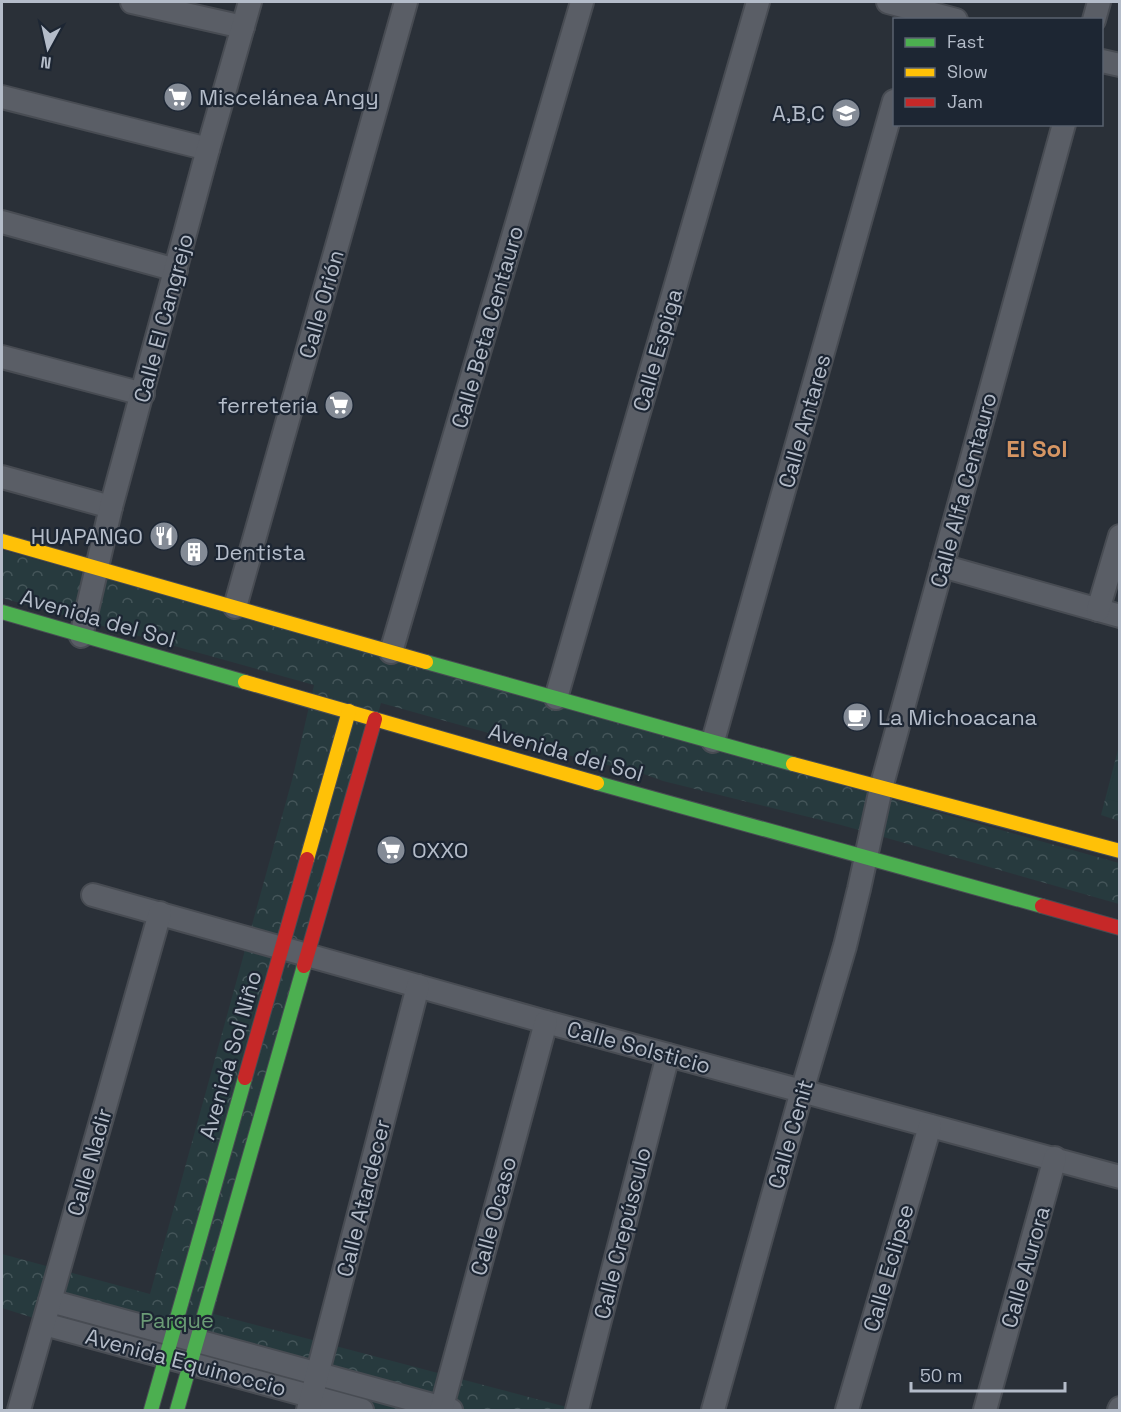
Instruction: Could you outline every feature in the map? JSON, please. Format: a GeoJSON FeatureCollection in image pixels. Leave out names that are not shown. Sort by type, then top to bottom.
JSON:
{"type":"FeatureCollection","features":[{"type":"Feature","properties":{"kind":"main road"},"geometry":{"type":"LineString","coordinates":[[2,542],[881,788],[1119,851]]}},
{"type":"Feature","properties":{"kind":"main road","name":"Avenida del Sol"},"geometry":{"type":"LineString","coordinates":[[2,612],[702,813],[867,856],[1119,928]]}},
{"type":"Feature","properties":{"kind":"main road","name":"Avenida Sol Niño"},"geometry":{"type":"LineString","coordinates":[[151,1410],[349,711]]}},
{"type":"Feature","properties":{"kind":"main road","name":"Avenida Sol Niño"},"geometry":{"type":"LineString","coordinates":[[177,1410],[375,719]]}},
{"type":"Feature","properties":{"kind":"street"},"geometry":{"type":"LineString","coordinates":[[132,2],[243,27]]}},
{"type":"Feature","properties":{"kind":"street","name":"Calle El Cangrejo"},"geometry":{"type":"LineString","coordinates":[[81,636],[111,507],[250,2]]}},
{"type":"Feature","properties":{"kind":"street","name":"Calle Orión"},"geometry":{"type":"LineString","coordinates":[[235,607],[406,2]]}},
{"type":"Feature","properties":{"kind":"street","name":"Calle Beta Centauro"},"geometry":{"type":"LineString","coordinates":[[391,652],[582,2]]}},
{"type":"Feature","properties":{"kind":"street","name":"Calle Espiga"},"geometry":{"type":"LineString","coordinates":[[556,698],[758,2]]}},
{"type":"Feature","properties":{"kind":"street"},"geometry":{"type":"LineString","coordinates":[[888,2],[919,15],[953,13]]}},
{"type":"Feature","properties":{"kind":"street"},"geometry":{"type":"LineString","coordinates":[[1095,18],[1099,2]]}},
{"type":"Feature","properties":{"kind":"street"},"geometry":{"type":"LineString","coordinates":[[1103,61],[1119,65]]}},
{"type":"Feature","properties":{"kind":"street"},"geometry":{"type":"LineString","coordinates":[[2,97],[208,149]]}},
{"type":"Feature","properties":{"kind":"street","name":"Calle Antares"},"geometry":{"type":"LineString","coordinates":[[713,741],[893,105]]}},
{"type":"Feature","properties":{"kind":"street","name":"Calle Alfa Centauro"},"geometry":{"type":"LineString","coordinates":[[867,856],[881,788],[1063,126]]}},
{"type":"Feature","properties":{"kind":"street"},"geometry":{"type":"LineString","coordinates":[[2,222],[176,270]]}},
{"type":"Feature","properties":{"kind":"street"},"geometry":{"type":"LineString","coordinates":[[2,357],[143,394]]}},
{"type":"Feature","properties":{"kind":"street"},"geometry":{"type":"LineString","coordinates":[[2,477],[111,507]]}},
{"type":"Feature","properties":{"kind":"street"},"geometry":{"type":"LineString","coordinates":[[942,566],[1109,613],[1119,536]]}},
{"type":"Feature","properties":{"kind":"street"},"geometry":{"type":"LineString","coordinates":[[319,816],[345,823]]}},
{"type":"Feature","properties":{"kind":"street","name":"Calle Cenit"},"geometry":{"type":"LineString","coordinates":[[713,1410],[802,1090],[830,1000],[867,856]]}},
{"type":"Feature","properties":{"kind":"street","name":"Calle Solsticio"},"geometry":{"type":"LineString","coordinates":[[93,895],[546,1022],[1119,1177]]}},
{"type":"Feature","properties":{"kind":"street","name":"Calle Nadir"},"geometry":{"type":"LineString","coordinates":[[19,1410],[160,913]]}},
{"type":"Feature","properties":{"kind":"street","name":"Calle Atardecer"},"geometry":{"type":"LineString","coordinates":[[313,1394],[418,986]]}},
{"type":"Feature","properties":{"kind":"street","name":"Calle Ocaso"},"geometry":{"type":"LineString","coordinates":[[444,1410],[546,1022]]}},
{"type":"Feature","properties":{"kind":"street","name":"Calle Crepúsculo"},"geometry":{"type":"LineString","coordinates":[[577,1410],[668,1054]]}},
{"type":"Feature","properties":{"kind":"street","name":"Calle Eclipse"},"geometry":{"type":"LineString","coordinates":[[847,1410],[930,1126]]}},
{"type":"Feature","properties":{"kind":"street","name":"Calle Aurora"},"geometry":{"type":"LineString","coordinates":[[985,1410],[1055,1158]]}},
{"type":"Feature","properties":{"kind":"street","name":"Avenida Equinoccio"},"geometry":{"type":"LineString","coordinates":[[50,1301],[197,1341],[313,1394],[444,1410]]}},
{"type":"Feature","properties":{"kind":"street","name":"Avenida Equinoccio"},"geometry":{"type":"LineString","coordinates":[[44,1324],[313,1394],[362,1410]]}},
{"type":"Feature","properties":{"kind":"green space","name":"Parque"},"geometry":{"type":"Polygon","coordinates":[[[2,550],[1119,863],[1119,904],[841,825],[663,781],[627,768],[600,764],[381,703],[252,1147],[214,1314],[578,1410],[358,1410],[100,1339],[2,1308],[2,1254],[150,1294],[292,780],[314,685],[2,598],[2,550]]]}},
{"type":"Feature","properties":{"kind":"green space"},"geometry":{"type":"Polygon","coordinates":[[[1119,746],[1119,821],[1101,815],[1119,746]]]}},
{"type":"Feature","properties":{"kind":"green space"},"geometry":{"type":"Polygon","coordinates":[[[1118,760],[1120,761],[1119,802],[1107,799],[1118,760]]]}},
{"type":"Feature","properties":{"kind":"traffic: fast"},"geometry":{"type":"LineString","coordinates":[[2,612],[245,682]]}},
{"type":"Feature","properties":{"kind":"traffic: fast"},"geometry":{"type":"LineString","coordinates":[[426,662],[793,764]]}},
{"type":"Feature","properties":{"kind":"traffic: fast"},"geometry":{"type":"LineString","coordinates":[[597,783],[1042,906]]}},
{"type":"Feature","properties":{"kind":"traffic: fast"},"geometry":{"type":"LineString","coordinates":[[177,1410],[304,966]]}},
{"type":"Feature","properties":{"kind":"traffic: fast"},"geometry":{"type":"LineString","coordinates":[[151,1410],[245,1078]]}},
{"type":"Feature","properties":{"kind":"traffic: slow"},"geometry":{"type":"LineString","coordinates":[[2,541],[426,662]]}},
{"type":"Feature","properties":{"kind":"traffic: slow"},"geometry":{"type":"LineString","coordinates":[[245,682],[597,783]]}},
{"type":"Feature","properties":{"kind":"traffic: slow"},"geometry":{"type":"LineString","coordinates":[[307,859],[349,711]]}},
{"type":"Feature","properties":{"kind":"traffic: slow"},"geometry":{"type":"LineString","coordinates":[[793,764],[1120,851]]}},
{"type":"Feature","properties":{"kind":"traffic: jam"},"geometry":{"type":"LineString","coordinates":[[304,966],[375,719]]}},
{"type":"Feature","properties":{"kind":"traffic: jam"},"geometry":{"type":"LineString","coordinates":[[245,1078],[307,859]]}},
{"type":"Feature","properties":{"kind":"traffic: jam"},"geometry":{"type":"LineString","coordinates":[[1042,906],[1120,928]]}},
{"type":"Feature","properties":{"kind":"place","name":"Miscelánea Angy"},"geometry":{"type":"Point","coordinates":[178,97]}},
{"type":"Feature","properties":{"kind":"place","name":"A,B,C"},"geometry":{"type":"Point","coordinates":[846,113]}},
{"type":"Feature","properties":{"kind":"place","name":"ferreteria"},"geometry":{"type":"Point","coordinates":[339,405]}},
{"type":"Feature","properties":{"kind":"place","name":"HUAPANGO"},"geometry":{"type":"Point","coordinates":[164,536]}},
{"type":"Feature","properties":{"kind":"place","name":"Dentista"},"geometry":{"type":"Point","coordinates":[194,552]}},
{"type":"Feature","properties":{"kind":"place","name":"La Michoacana"},"geometry":{"type":"Point","coordinates":[857,717]}},
{"type":"Feature","properties":{"kind":"place","name":"OXXO"},"geometry":{"type":"Point","coordinates":[391,850]}},
{"type":"Feature","properties":{"kind":"district","name":"El Sol"},"geometry":{"type":"Point","coordinates":[1037,449]}}]}
